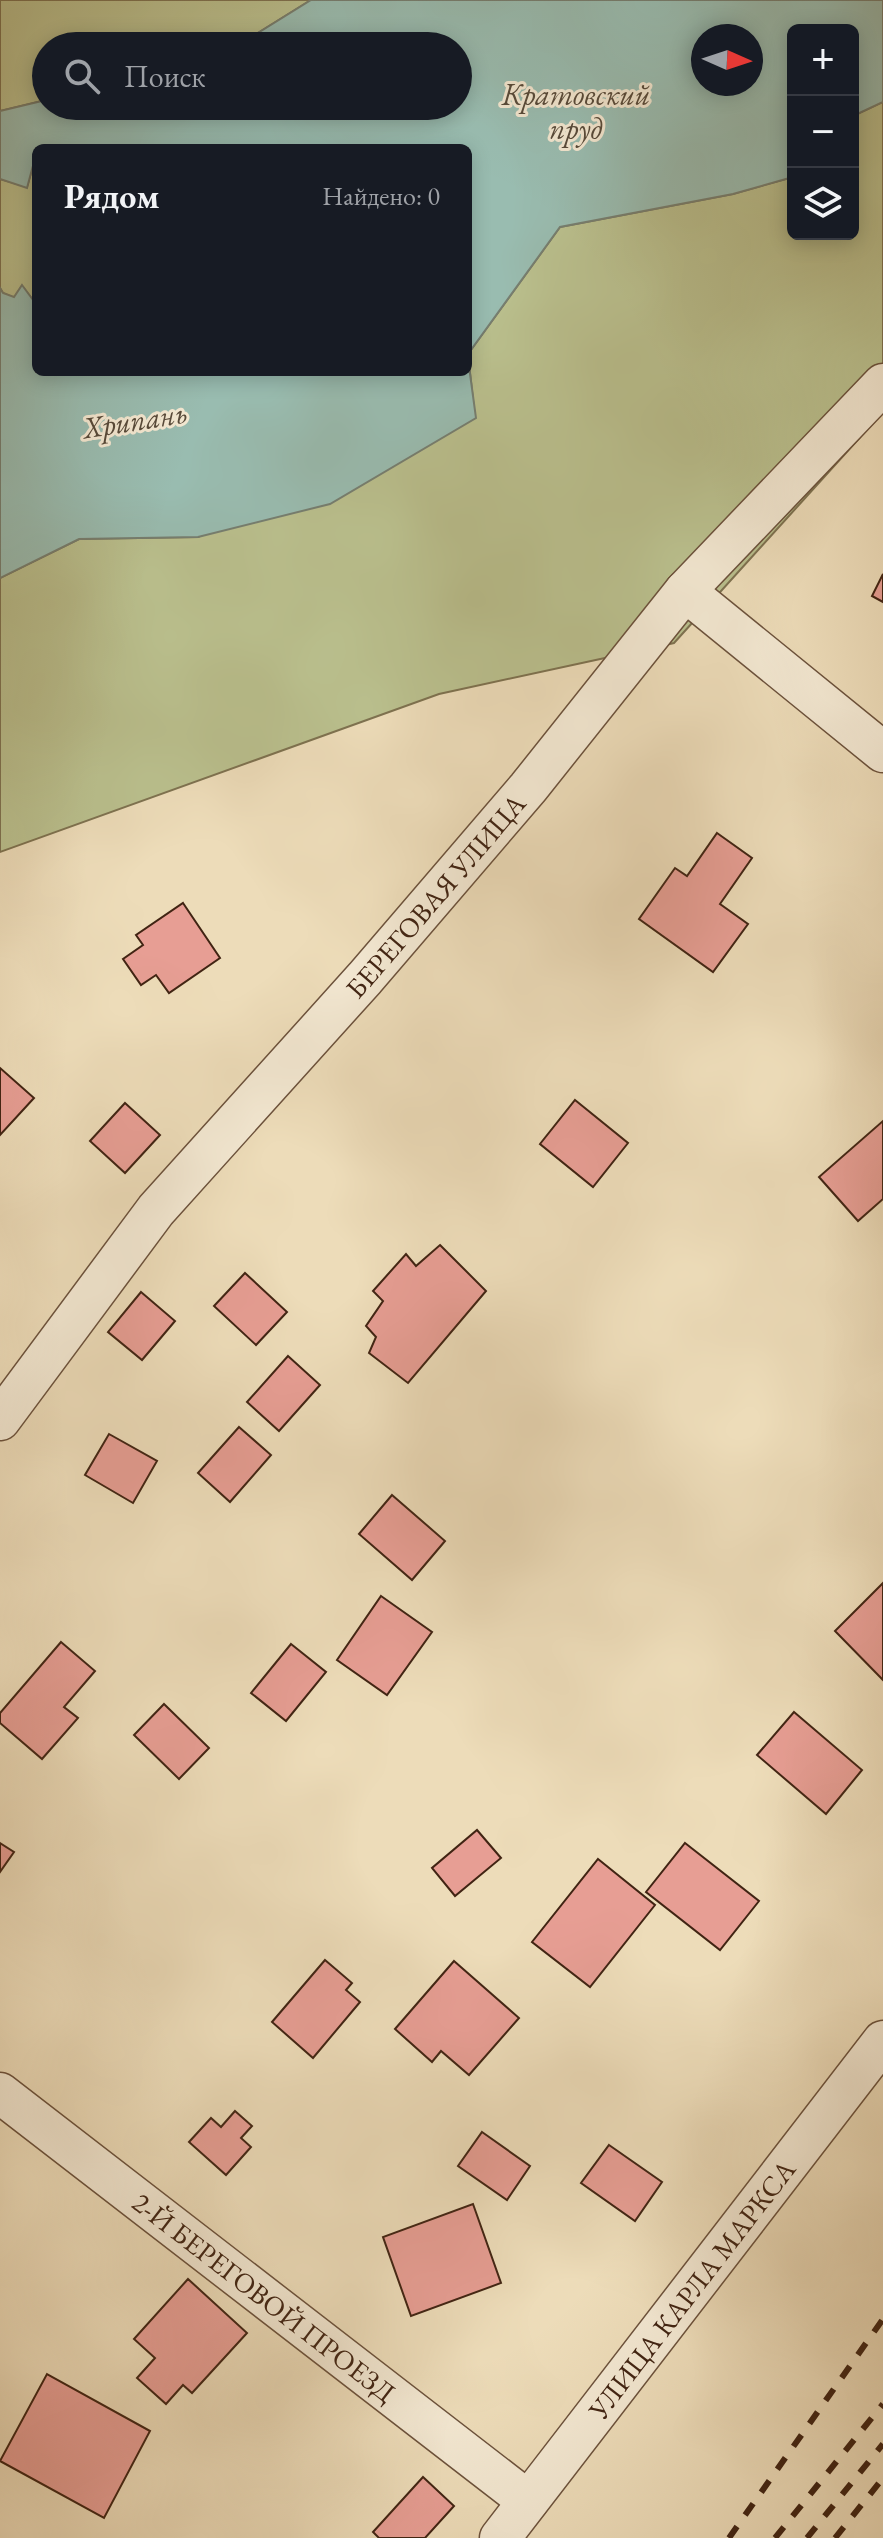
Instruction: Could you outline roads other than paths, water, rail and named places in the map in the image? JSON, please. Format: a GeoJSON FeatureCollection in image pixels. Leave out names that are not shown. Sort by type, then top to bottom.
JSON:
{"type":"FeatureCollection","features":[{"type":"Feature","properties":{"kind":"street","name":"БЕРЕГОВАЯ УЛИЦА"},"geometry":{"type":"LineString","coordinates":[[0,1420],[156,1210],[365,978],[528,788],[685,591],[883,384]]}},
{"type":"Feature","properties":{"kind":"street"},"geometry":{"type":"LineString","coordinates":[[685,591],[883,752]]}},
{"type":"Feature","properties":{"kind":"street","name":"УЛИЦА КАРЛА МАРКСА"},"geometry":{"type":"LineString","coordinates":[[500,2538],[883,2041]]}},
{"type":"Feature","properties":{"kind":"street","name":"2-Й БЕРЕГОВОЙ ПРОЕЗД"},"geometry":{"type":"LineString","coordinates":[[0,2093],[528,2501]]}},
{"type":"Feature","properties":{"kind":"water","name":"Кратовский пруд"},"geometry":{"type":"Polygon","coordinates":[[[311,0],[883,0],[883,102],[859,113],[859,24],[787,24],[787,179],[733,194],[560,227],[472,348],[472,144],[32,144],[32,169],[27,188],[0,179],[0,111],[32,103],[32,120],[472,120],[472,32],[260,32],[311,0]]]}},
{"type":"Feature","properties":{"kind":"water","name":"Хрипань"},"geometry":{"type":"Polygon","coordinates":[[[22,285],[32,299],[32,376],[470,376],[476,418],[330,504],[198,537],[79,539],[0,578],[0,288],[3,293],[14,297],[22,285]]]}},
{"type":"Feature","properties":{"kind":"railway"},"geometry":{"type":"LineString","coordinates":[[729,2538],[883,2319]]}},
{"type":"Feature","properties":{"kind":"railway"},"geometry":{"type":"LineString","coordinates":[[775,2538],[883,2404]]}},
{"type":"Feature","properties":{"kind":"railway"},"geometry":{"type":"LineString","coordinates":[[807,2538],[883,2444]]}},
{"type":"Feature","properties":{"kind":"railway"},"geometry":{"type":"LineString","coordinates":[[835,2538],[883,2478]]}}]}
